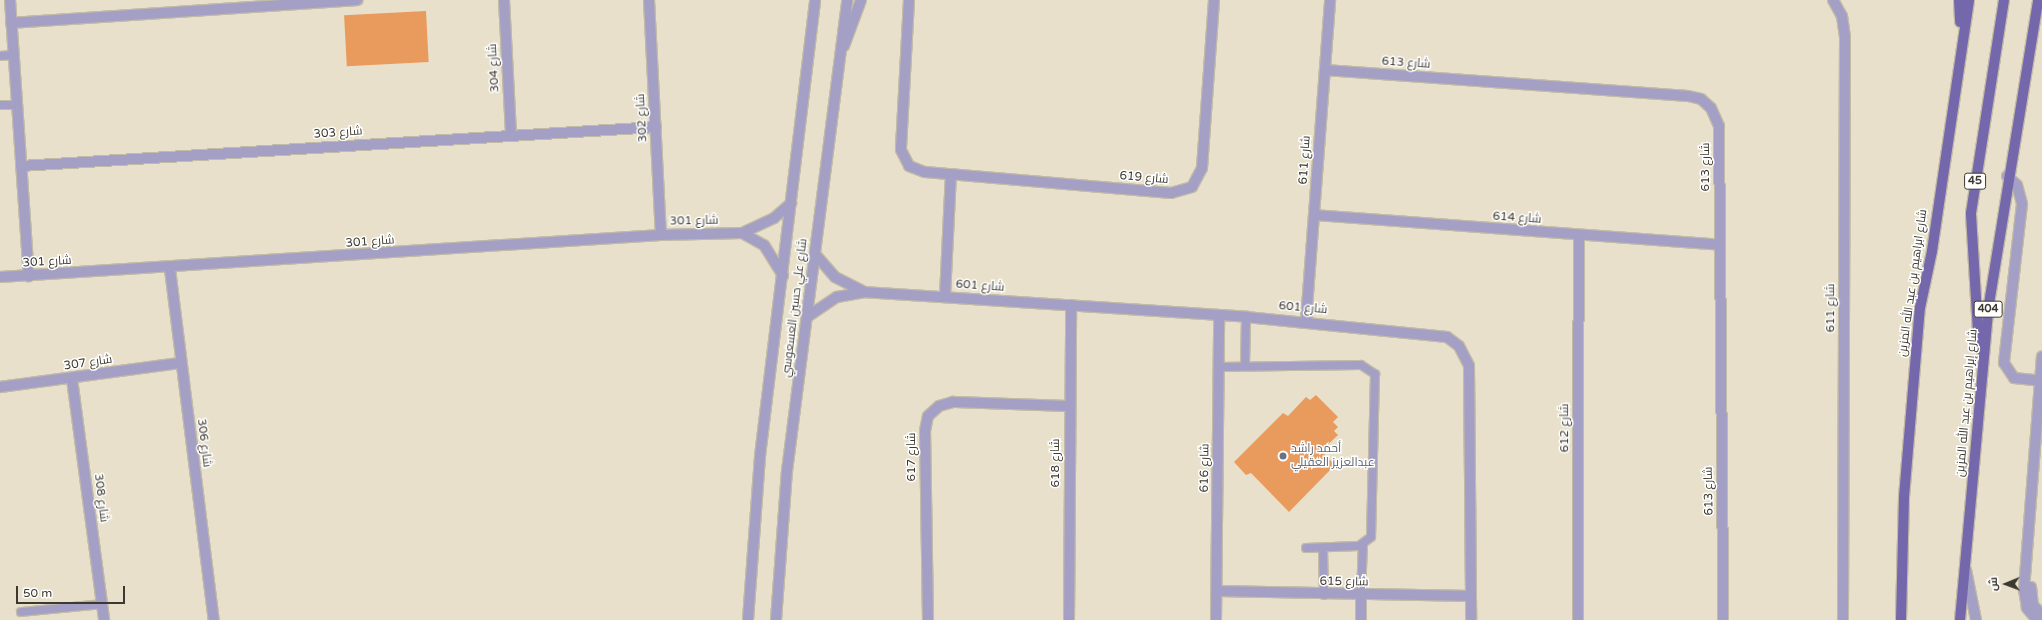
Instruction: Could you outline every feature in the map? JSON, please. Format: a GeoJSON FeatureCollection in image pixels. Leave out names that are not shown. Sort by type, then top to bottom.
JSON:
{"type":"FeatureCollection","features":[{"type":"Feature","properties":{"kind":"main road"},"geometry":{"type":"LineString","coordinates":[[1959,0],[1959,51]]}},
{"type":"Feature","properties":{"kind":"main road","name":"شارع ابراهيم بن عبد الله المزين"},"geometry":{"type":"LineString","coordinates":[[1901,620],[1904,497],[1915,356],[1959,51],[1969,0]]}},
{"type":"Feature","properties":{"kind":"main road","name":"45"},"geometry":{"type":"LineString","coordinates":[[1982,363],[1971,213],[2004,0]]}},
{"type":"Feature","properties":{"kind":"main road","name":"شارع إبراهيم بن عبد الله المزين"},"geometry":{"type":"LineString","coordinates":[[1960,620],[1966,570],[1982,363],[2007,176],[2038,0]]}},
{"type":"Feature","properties":{"kind":"street"},"geometry":{"type":"LineString","coordinates":[[10,0],[16,105],[29,276]]}},
{"type":"Feature","properties":{"kind":"street"},"geometry":{"type":"LineString","coordinates":[[11,23],[357,0]]}},
{"type":"Feature","properties":{"kind":"street","name":"شارع 304"},"geometry":{"type":"LineString","coordinates":[[504,0],[511,135]]}},
{"type":"Feature","properties":{"kind":"street","name":"شارع 302"},"geometry":{"type":"LineString","coordinates":[[649,0],[661,235]]}},
{"type":"Feature","properties":{"kind":"street","name":"شارع علي حسين العسعوسي"},"geometry":{"type":"LineString","coordinates":[[748,620],[760,456],[792,203],[815,0]]}},
{"type":"Feature","properties":{"kind":"street","name":"شارع علي حسين العسعوسي"},"geometry":{"type":"LineString","coordinates":[[776,620],[787,471],[847,0]]}},
{"type":"Feature","properties":{"kind":"street"},"geometry":{"type":"LineString","coordinates":[[841,53],[861,0]]}},
{"type":"Feature","properties":{"kind":"street","name":"شارع 619"},"geometry":{"type":"LineString","coordinates":[[909,0],[901,150],[903,159],[916,170],[1171,193],[1192,187],[1202,168],[1214,0]]}},
{"type":"Feature","properties":{"kind":"street","name":"شارع 611"},"geometry":{"type":"LineString","coordinates":[[1306,321],[1330,0]]}},
{"type":"Feature","properties":{"kind":"street","name":"شارع 611"},"geometry":{"type":"LineString","coordinates":[[1833,0],[1842,16],[1845,37],[1843,620]]}},
{"type":"Feature","properties":{"kind":"street","name":"شارع 613"},"geometry":{"type":"LineString","coordinates":[[1325,70],[1701,99],[1715,113],[1719,126],[1723,620]]}},
{"type":"Feature","properties":{"kind":"street","name":"شارع 303"},"geometry":{"type":"LineString","coordinates":[[21,166],[656,127]]}},
{"type":"Feature","properties":{"kind":"street"},"geometry":{"type":"LineString","coordinates":[[945,296],[950,174]]}},
{"type":"Feature","properties":{"kind":"street"},"geometry":{"type":"LineString","coordinates":[[2007,176],[2017,185],[2022,204],[2004,363],[2014,378],[2041,381]]}},
{"type":"Feature","properties":{"kind":"street","name":"شارع 301"},"geometry":{"type":"LineString","coordinates":[[0,278],[170,269],[661,235],[742,233],[774,218],[792,203]]}},
{"type":"Feature","properties":{"kind":"street","name":"شارع 614"},"geometry":{"type":"LineString","coordinates":[[1314,215],[1579,236],[1719,245]]}},
{"type":"Feature","properties":{"kind":"street"},"geometry":{"type":"LineString","coordinates":[[742,233],[754,238],[773,254],[783,277]]}},
{"type":"Feature","properties":{"kind":"street","name":"شارع 612"},"geometry":{"type":"LineString","coordinates":[[1578,620],[1579,236]]}},
{"type":"Feature","properties":{"kind":"street","name":"شارع 601"},"geometry":{"type":"LineString","coordinates":[[815,254],[835,277],[864,292]]}},
{"type":"Feature","properties":{"kind":"street","name":"شارع 306"},"geometry":{"type":"LineString","coordinates":[[170,269],[180,363],[214,620]]}},
{"type":"Feature","properties":{"kind":"street","name":"شارع 601"},"geometry":{"type":"LineString","coordinates":[[807,317],[837,297],[864,292],[1246,316],[1432,332],[1454,341],[1464,352],[1470,374],[1471,620]]}},
{"type":"Feature","properties":{"kind":"street","name":"شارع 618"},"geometry":{"type":"LineString","coordinates":[[1070,620],[1071,305]]}},
{"type":"Feature","properties":{"kind":"street","name":"شارع 616"},"geometry":{"type":"LineString","coordinates":[[1216,620],[1219,315]]}},
{"type":"Feature","properties":{"kind":"street"},"geometry":{"type":"LineString","coordinates":[[2037,620],[2025,603],[2042,357]]}},
{"type":"Feature","properties":{"kind":"street","name":"شارع 307"},"geometry":{"type":"LineString","coordinates":[[0,388],[180,363]]}},
{"type":"Feature","properties":{"kind":"street","name":"شارع 308"},"geometry":{"type":"LineString","coordinates":[[72,379],[104,620]]}},
{"type":"Feature","properties":{"kind":"street","name":"شارع 617"},"geometry":{"type":"LineString","coordinates":[[928,620],[925,431],[928,416],[939,406],[953,402],[1070,406]]}},
{"type":"Feature","properties":{"kind":"street"},"geometry":{"type":"LineString","coordinates":[[1966,570],[1976,620]]}},
{"type":"Feature","properties":{"kind":"street"},"geometry":{"type":"LineString","coordinates":[[2028,574],[2033,605],[2042,615]]}},
{"type":"Feature","properties":{"kind":"street","name":"شارع 615"},"geometry":{"type":"LineString","coordinates":[[1217,591],[1471,596]]}},
{"type":"Feature","properties":{"kind":"street"},"geometry":{"type":"LineString","coordinates":[[1361,595],[1361,620]]}},
{"type":"Feature","properties":{"kind":"lane"},"geometry":{"type":"LineString","coordinates":[[0,56],[13,55]]}},
{"type":"Feature","properties":{"kind":"lane"},"geometry":{"type":"LineString","coordinates":[[0,105],[16,105]]}},
{"type":"Feature","properties":{"kind":"lane"},"geometry":{"type":"LineString","coordinates":[[1245,366],[1246,316]]}},
{"type":"Feature","properties":{"kind":"lane"},"geometry":{"type":"LineString","coordinates":[[1219,367],[1361,365],[1373,370],[1376,380],[1374,526],[1371,537],[1364,544],[1306,548]]}},
{"type":"Feature","properties":{"kind":"lane"},"geometry":{"type":"LineString","coordinates":[[1361,595],[1364,544]]}},
{"type":"Feature","properties":{"kind":"lane"},"geometry":{"type":"LineString","coordinates":[[1323,548],[1324,594]]}},
{"type":"Feature","properties":{"kind":"lane"},"geometry":{"type":"LineString","coordinates":[[21,612],[102,604]]}},
{"type":"Feature","properties":{"kind":"building"},"geometry":{"type":"Polygon","coordinates":[[[426,11],[429,62],[347,66],[344,15],[426,11]]]}},
{"type":"Feature","properties":{"kind":"building","name":"أحمد راشد عبدالعزيز العقيلي"},"geometry":{"type":"Polygon","coordinates":[[[1316,395],[1338,417],[1333,422],[1338,427],[1334,431],[1338,435],[1321,451],[1335,465],[1289,512],[1251,473],[1246,475],[1234,462],[1283,413],[1288,416],[1306,397],[1310,400],[1316,395]]]}},
{"type":"Feature","properties":{"kind":"place","name":"أحمد راشد عبدالعزيز العقيلي"},"geometry":{"type":"Point","coordinates":[1283,456]}}]}
